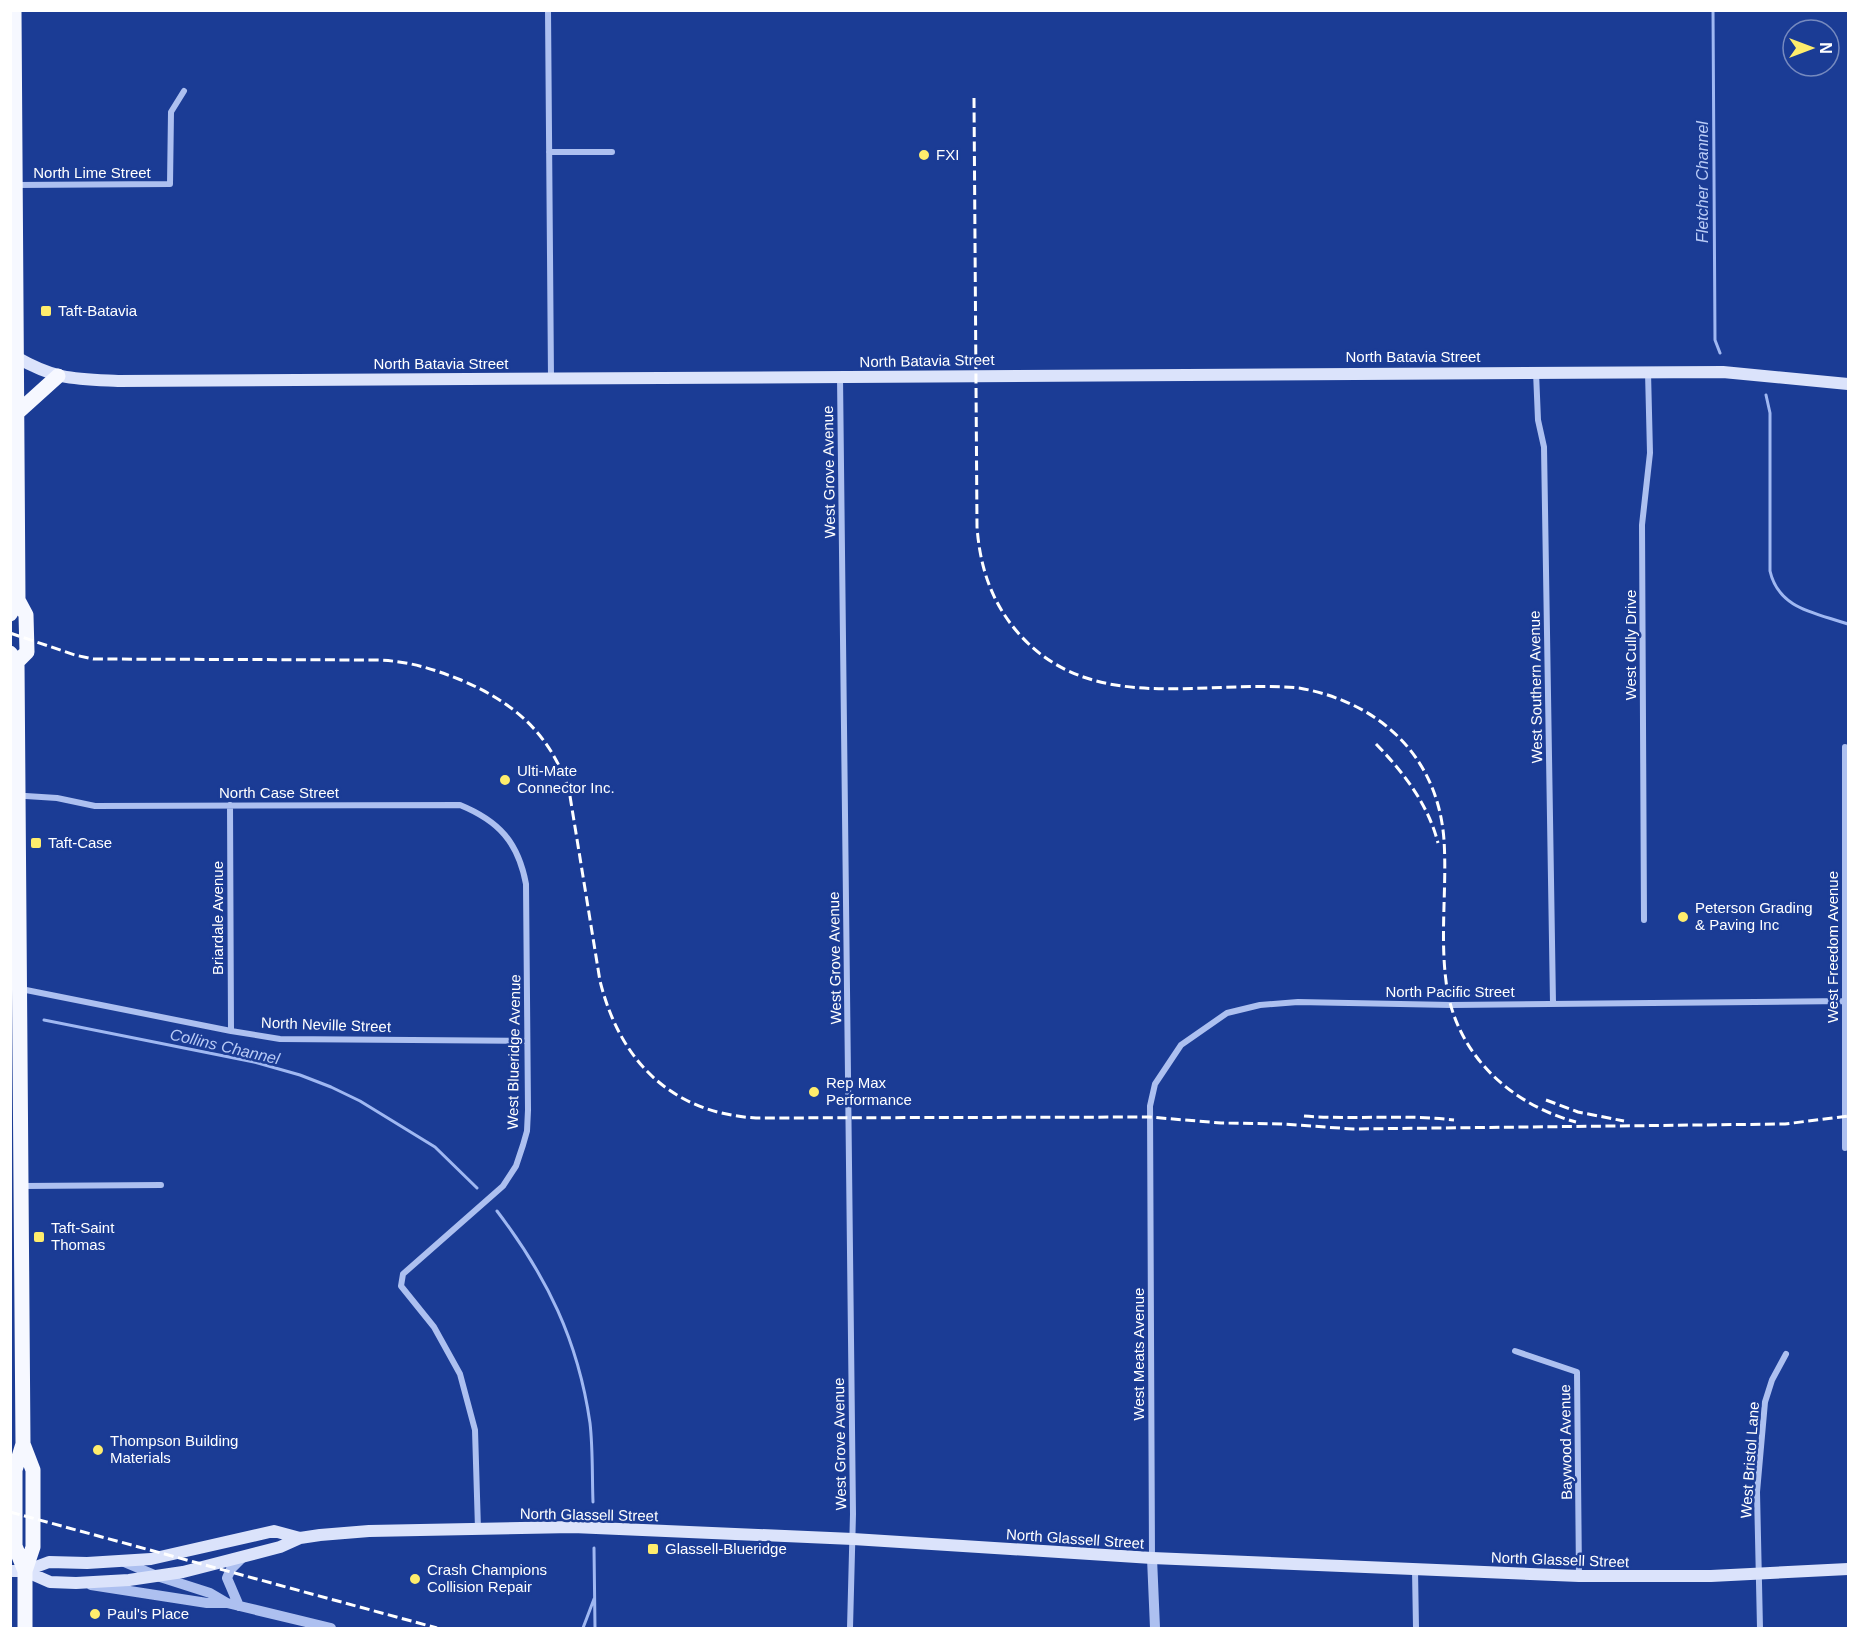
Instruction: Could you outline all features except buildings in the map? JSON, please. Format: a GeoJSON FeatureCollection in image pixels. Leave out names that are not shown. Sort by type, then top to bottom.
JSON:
{"type":"FeatureCollection","features":[{"type":"Feature","properties":{"kind":"main road"},"geometry":{"type":"LineString","coordinates":[[14,10],[13,355],[17,413],[18,600],[26,615],[27,652],[14,658],[20,989],[16,1043],[22,1186],[20,1255],[23,1444],[15,1470],[15,1546],[25,1629]]}},
{"type":"Feature","properties":{"kind":"main road","name":"North Batavia Street"},"geometry":{"type":"LineString","coordinates":[[13,355],[41,371],[58,376],[118,381],[1733,372],[1848,384]]}},
{"type":"Feature","properties":{"kind":"main road"},"geometry":{"type":"LineString","coordinates":[[17,413],[58,376]]}},
{"type":"Feature","properties":{"kind":"main road"},"geometry":{"type":"LineString","coordinates":[[10,614],[18,600]]}},
{"type":"Feature","properties":{"kind":"main road","name":"North Glassell Street"},"geometry":{"type":"LineString","coordinates":[[18,1571],[50,1582],[76,1583],[157,1576],[243,1557],[280,1547],[300,1538],[369,1531],[621,1528],[701,1534],[853,1539],[1152,1558],[1579,1576],[1711,1576],[1848,1569]]}},
{"type":"Feature","properties":{"kind":"main road","name":"North Glassell Street"},"geometry":{"type":"LineString","coordinates":[[18,1571],[49,1562],[124,1562],[170,1556],[274,1531],[300,1538]]}},
{"type":"Feature","properties":{"kind":"street"},"geometry":{"type":"LineString","coordinates":[[548,10],[550,378]]}},
{"type":"Feature","properties":{"kind":"street","name":"North Lime Street"},"geometry":{"type":"LineString","coordinates":[[15,185],[170,184],[171,112],[184,91]]}},
{"type":"Feature","properties":{"kind":"street"},"geometry":{"type":"LineString","coordinates":[[549,152],[612,152]]}},
{"type":"Feature","properties":{"kind":"street","name":"West Southern Avenue"},"geometry":{"type":"LineString","coordinates":[[1536,372],[1538,420],[1544,447],[1553,1003]]}},
{"type":"Feature","properties":{"kind":"street","name":"West Cully Drive"},"geometry":{"type":"LineString","coordinates":[[1644,920],[1642,525],[1650,453],[1648,372]]}},
{"type":"Feature","properties":{"kind":"street","name":"West Grove Avenue"},"geometry":{"type":"LineString","coordinates":[[840,377],[853,1539],[850,1629]]}},
{"type":"Feature","properties":{"kind":"street","name":"West Freedom Avenue"},"geometry":{"type":"LineString","coordinates":[[1845,747],[1847,835],[1845,1148]]}},
{"type":"Feature","properties":{"kind":"street","name":"North Case Street"},"geometry":{"type":"LineString","coordinates":[[15,795],[57,798],[95,806],[459,805],[481,813],[498,826],[522,864]]}},
{"type":"Feature","properties":{"kind":"street","name":"Briardale Avenue"},"geometry":{"type":"LineString","coordinates":[[230,805],[231,1031]]}},
{"type":"Feature","properties":{"kind":"street","name":"West Blueridge Avenue"},"geometry":{"type":"LineString","coordinates":[[478,1529],[475,1430],[460,1374],[434,1327],[401,1286],[401,1281],[403,1274],[503,1186],[516,1166],[527,1131],[528,932],[526,884],[522,864]]}},
{"type":"Feature","properties":{"kind":"street","name":"North Neville Street"},"geometry":{"type":"LineString","coordinates":[[20,989],[280,1039],[527,1041]]}},
{"type":"Feature","properties":{"kind":"street","name":"North Pacific Street"},"geometry":{"type":"LineString","coordinates":[[1149,1150],[1150,1106],[1155,1084],[1181,1045],[1227,1013],[1260,1005],[1298,1002],[1451,1005],[1845,1001]]}},
{"type":"Feature","properties":{"kind":"street","name":"West Meats Avenue"},"geometry":{"type":"LineString","coordinates":[[1149,1150],[1152,1558]]}},
{"type":"Feature","properties":{"kind":"street"},"geometry":{"type":"LineString","coordinates":[[22,1186],[161,1185]]}},
{"type":"Feature","properties":{"kind":"street","name":"Baywood Avenue"},"geometry":{"type":"LineString","coordinates":[[1515,1351],[1577,1372],[1579,1576]]}},
{"type":"Feature","properties":{"kind":"street","name":"West Bristol Lane"},"geometry":{"type":"LineString","coordinates":[[1761,1629],[1756,1492],[1765,1402],[1772,1380],[1786,1353]]}},
{"type":"Feature","properties":{"kind":"street"},"geometry":{"type":"LineString","coordinates":[[239,1606],[227,1578],[231,1569],[243,1557]]}},
{"type":"Feature","properties":{"kind":"street"},"geometry":{"type":"LineString","coordinates":[[1152,1558],[1155,1629]]}},
{"type":"Feature","properties":{"kind":"street"},"geometry":{"type":"LineString","coordinates":[[124,1562],[157,1576],[210,1593],[227,1603]]}},
{"type":"Feature","properties":{"kind":"street"},"geometry":{"type":"LineString","coordinates":[[1415,1570],[1416,1629]]}},
{"type":"Feature","properties":{"kind":"street"},"geometry":{"type":"LineString","coordinates":[[76,1583],[207,1603],[227,1603],[331,1629]]}},
{"type":"Feature","properties":{"kind":"waterway","name":"Fletcher Channel"},"geometry":{"type":"LineString","coordinates":[[1713,10],[1715,340],[1720,353]]}},
{"type":"Feature","properties":{"kind":"waterway","name":"Fletcher Channel"},"geometry":{"type":"LineString","coordinates":[[1766,395],[1770,413],[1770,571],[1775,584],[1790,602],[1812,613],[1848,624]]}},
{"type":"Feature","properties":{"kind":"waterway","name":"Collins Channel"},"geometry":{"type":"LineString","coordinates":[[44,1020],[254,1062],[300,1075],[331,1087],[360,1101],[435,1147],[477,1188]]}},
{"type":"Feature","properties":{"kind":"waterway","name":"Collins Channel"},"geometry":{"type":"LineString","coordinates":[[497,1211],[531,1260],[545,1285],[558,1311],[577,1364],[590,1423],[593,1502]]}},
{"type":"Feature","properties":{"kind":"waterway","name":"Collins Channel"},"geometry":{"type":"LineString","coordinates":[[594,1548],[595,1628]]}},
{"type":"Feature","properties":{"kind":"waterway"},"geometry":{"type":"LineString","coordinates":[[583,1628],[594,1599]]}},
{"type":"Feature","properties":{"kind":"railway"},"geometry":{"type":"LineString","coordinates":[[974,98],[977,527],[981,557],[989,585],[1002,611],[1020,635],[1049,660],[1081,676],[1115,685],[1151,688],[1263,686],[1299,688],[1328,695],[1355,706],[1378,720],[1399,738],[1417,759],[1430,783],[1439,810],[1445,858],[1444,963],[1451,1007],[1460,1030],[1473,1052],[1508,1088],[1552,1114],[1576,1122]]}},
{"type":"Feature","properties":{"kind":"railway"},"geometry":{"type":"LineString","coordinates":[[10,633],[93,659],[396,661],[428,668],[461,680],[498,699],[514,710],[541,737],[552,752],[569,790],[600,981],[609,1010],[621,1035],[636,1058],[654,1078],[675,1094],[699,1106],[726,1114],[756,1118],[1149,1117],[1353,1129],[1785,1124],[1848,1116]]}},
{"type":"Feature","properties":{"kind":"railway"},"geometry":{"type":"LineString","coordinates":[[1376,744],[1414,790],[1428,815],[1438,843]]}},
{"type":"Feature","properties":{"kind":"railway"},"geometry":{"type":"LineString","coordinates":[[1546,1100],[1578,1112],[1624,1121]]}},
{"type":"Feature","properties":{"kind":"railway"},"geometry":{"type":"LineString","coordinates":[[1304,1116],[1417,1117],[1454,1120]]}},
{"type":"Feature","properties":{"kind":"railway"},"geometry":{"type":"LineString","coordinates":[[10,1512],[437,1628]]}},
{"type":"Feature","properties":{"kind":"place","name":"FXI"},"geometry":{"type":"Point","coordinates":[924,155]}},
{"type":"Feature","properties":{"kind":"place","name":"Taft-Batavia"},"geometry":{"type":"Point","coordinates":[46,311]}},
{"type":"Feature","properties":{"kind":"place","name":"Ulti-Mate Connector Inc."},"geometry":{"type":"Point","coordinates":[505,780]}},
{"type":"Feature","properties":{"kind":"place","name":"Taft-Case"},"geometry":{"type":"Point","coordinates":[36,843]}},
{"type":"Feature","properties":{"kind":"place","name":"Peterson Grading & Paving Inc"},"geometry":{"type":"Point","coordinates":[1683,917]}},
{"type":"Feature","properties":{"kind":"place","name":"Rep Max Performance"},"geometry":{"type":"Point","coordinates":[814,1092]}},
{"type":"Feature","properties":{"kind":"place","name":"Taft-Saint Thomas"},"geometry":{"type":"Point","coordinates":[39,1237]}},
{"type":"Feature","properties":{"kind":"place","name":"Thompson Building Materials"},"geometry":{"type":"Point","coordinates":[98,1450]}},
{"type":"Feature","properties":{"kind":"place","name":"Glassell-Blueridge"},"geometry":{"type":"Point","coordinates":[653,1549]}},
{"type":"Feature","properties":{"kind":"place","name":"Crash Champions Collision Repair"},"geometry":{"type":"Point","coordinates":[415,1579]}},
{"type":"Feature","properties":{"kind":"place","name":"Paul's Place"},"geometry":{"type":"Point","coordinates":[95,1614]}}]}
